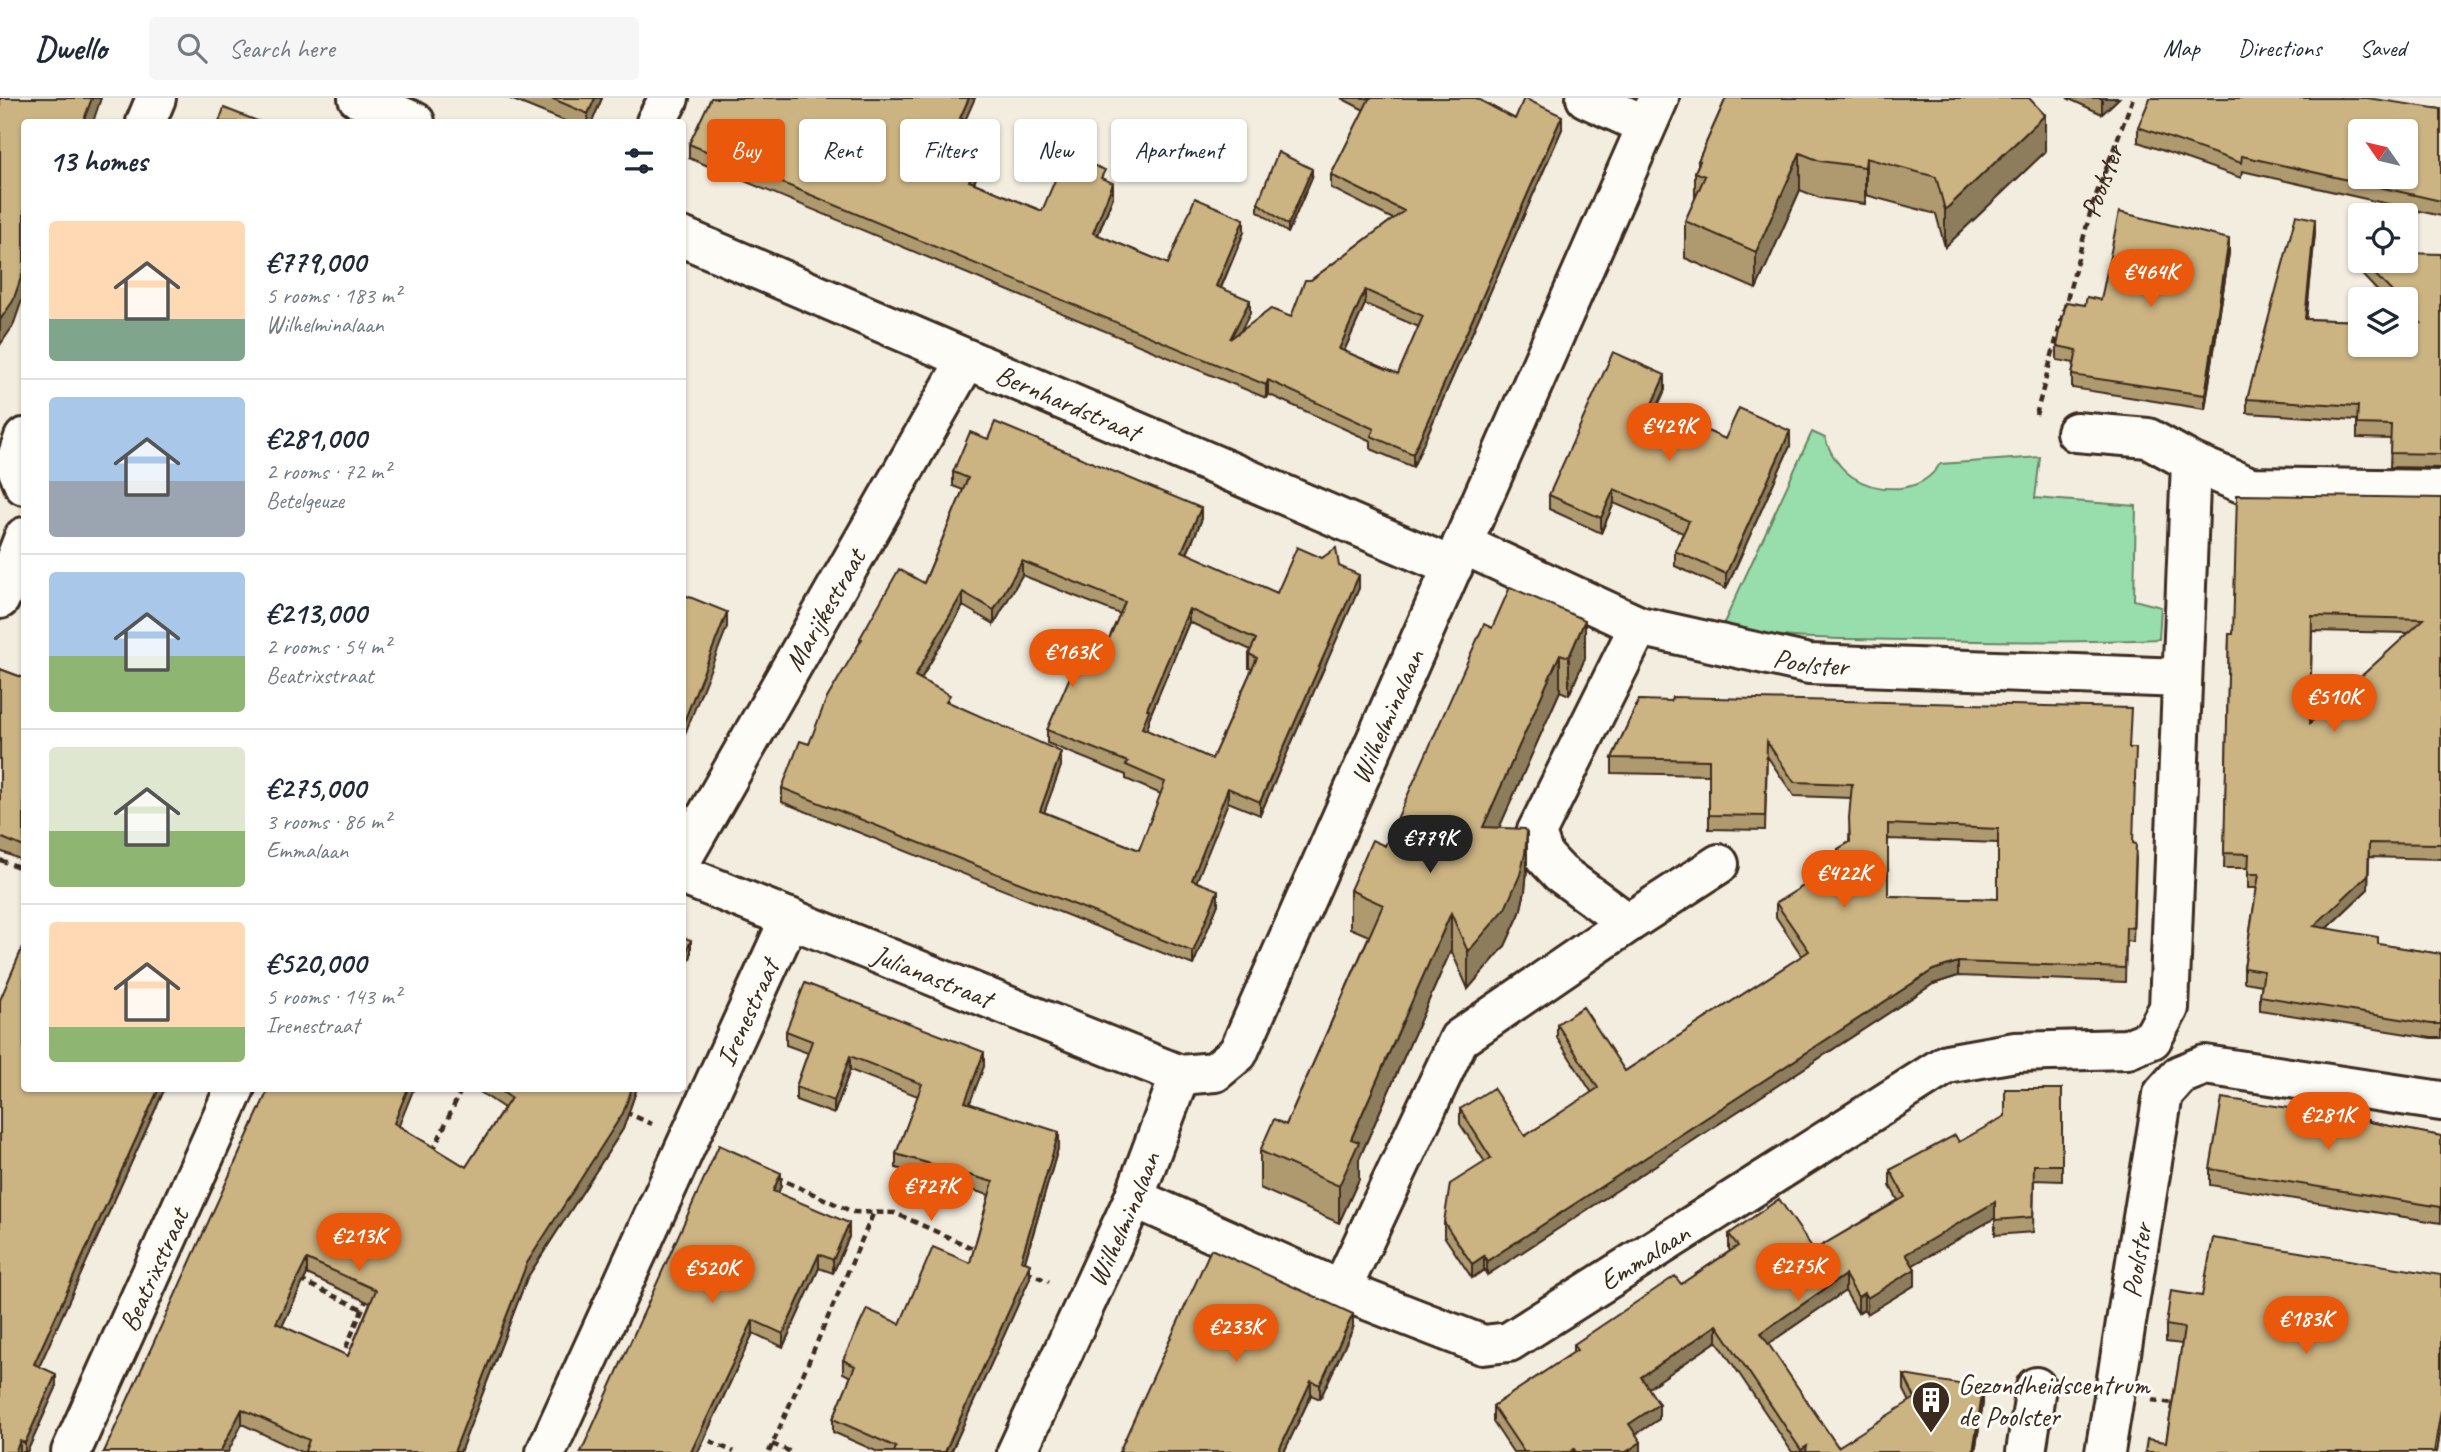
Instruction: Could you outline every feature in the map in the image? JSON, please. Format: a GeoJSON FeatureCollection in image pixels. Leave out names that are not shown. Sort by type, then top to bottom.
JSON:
{"type":"FeatureCollection","features":[{"type":"Feature","properties":{"kind":"street"},"geometry":{"type":"LineString","coordinates":[[147,119],[156,98]]}},
{"type":"Feature","properties":{"kind":"street"},"geometry":{"type":"LineString","coordinates":[[358,98],[408,119]]}},
{"type":"Feature","properties":{"kind":"street"},"geometry":{"type":"LineString","coordinates":[[658,119],[669,98]]}},
{"type":"Feature","properties":{"kind":"street"},"geometry":{"type":"LineString","coordinates":[[1586,98],[1652,112]]}},
{"type":"Feature","properties":{"kind":"street","name":"Wilhelminalaan"},"geometry":{"type":"LineString","coordinates":[[1017,1452],[1134,1198],[1180,1075],[1215,1072],[1238,1053],[1652,112]]}},
{"type":"Feature","properties":{"kind":"street","name":"Bernhardstraat"},"geometry":{"type":"LineString","coordinates":[[686,239],[967,359],[1457,555]]}},
{"type":"Feature","properties":{"kind":"street","name":"Marijkestraat"},"geometry":{"type":"LineString","coordinates":[[686,852],[967,359]]}},
{"type":"Feature","properties":{"kind":"street"},"geometry":{"type":"LineString","coordinates":[[2076,432],[2148,438],[2191,462],[2251,487],[2441,490]]}},
{"type":"Feature","properties":{"kind":"street"},"geometry":{"type":"LineString","coordinates":[[2182,678],[2191,462]]}},
{"type":"Feature","properties":{"kind":"street"},"geometry":{"type":"LineString","coordinates":[[21,545],[0,600],[21,610]]}},
{"type":"Feature","properties":{"kind":"street","name":"Poolster"},"geometry":{"type":"LineString","coordinates":[[1457,555],[1639,626],[1809,664],[2182,678]]}},
{"type":"Feature","properties":{"kind":"street"},"geometry":{"type":"LineString","coordinates":[[1628,923],[1560,873],[1544,856],[1536,833],[1639,626]]}},
{"type":"Feature","properties":{"kind":"street","name":"Emmalaan"},"geometry":{"type":"LineString","coordinates":[[1134,1198],[1340,1290],[1483,1345],[1509,1342],[1947,1064],[2014,1052],[2127,1049],[2152,1039],[2169,1008],[2182,678]]}},
{"type":"Feature","properties":{"kind":"street"},"geometry":{"type":"LineString","coordinates":[[1340,1290],[1459,1038],[1719,864]]}},
{"type":"Feature","properties":{"kind":"street","name":"Julianastraat"},"geometry":{"type":"LineString","coordinates":[[686,877],[1180,1075]]}},
{"type":"Feature","properties":{"kind":"street","name":"Irenestraat"},"geometry":{"type":"LineString","coordinates":[[546,1452],[790,918]]}},
{"type":"Feature","properties":{"kind":"street","name":"Poolster"},"geometry":{"type":"LineString","coordinates":[[2105,1452],[2163,1094],[2180,1074],[2206,1065],[2441,1101]]}},
{"type":"Feature","properties":{"kind":"street","name":"Beatrixstraat"},"geometry":{"type":"LineString","coordinates":[[71,1452],[233,1092]]}},
{"type":"Feature","properties":{"kind":"street"},"geometry":{"type":"LineString","coordinates":[[2026,1452],[2036,1387]]}},
{"type":"Feature","properties":{"kind":"path","name":"Poolster"},"geometry":{"type":"LineString","coordinates":[[2076,432],[2032,429],[2092,205],[2133,98]]}},
{"type":"Feature","properties":{"kind":"path"},"geometry":{"type":"LineString","coordinates":[[0,860],[21,868]]}},
{"type":"Feature","properties":{"kind":"path"},"geometry":{"type":"LineString","coordinates":[[429,1160],[461,1092]]}},
{"type":"Feature","properties":{"kind":"path"},"geometry":{"type":"LineString","coordinates":[[615,1109],[689,1139]]}},
{"type":"Feature","properties":{"kind":"path"},"geometry":{"type":"LineString","coordinates":[[765,1172],[853,1212],[895,1213],[991,1256]]}},
{"type":"Feature","properties":{"kind":"path"},"geometry":{"type":"LineString","coordinates":[[769,1452],[874,1212]]}},
{"type":"Feature","properties":{"kind":"path"},"geometry":{"type":"LineString","coordinates":[[1015,1267],[1087,1299]]}},
{"type":"Feature","properties":{"kind":"path"},"geometry":{"type":"LineString","coordinates":[[287,1274],[362,1309]]}},
{"type":"Feature","properties":{"kind":"path"},"geometry":{"type":"LineString","coordinates":[[337,1369],[372,1287]]}},
{"type":"Feature","properties":{"kind":"path"},"geometry":{"type":"LineString","coordinates":[[2116,1393],[2183,1405]]}},
{"type":"Feature","properties":{"kind":"path"},"geometry":{"type":"LineString","coordinates":[[698,1435],[734,1452]]}},
{"type":"Feature","properties":{"kind":"path"},"geometry":{"type":"LineString","coordinates":[[772,1444],[791,1452]]}},
{"type":"Feature","properties":{"kind":"green space"},"geometry":{"type":"Polygon","coordinates":[[[1812,432],[1825,438],[1844,470],[1863,483],[1874,486],[1912,486],[1928,478],[1940,464],[2040,457],[2035,498],[2136,506],[2134,600],[2161,607],[2159,639],[1838,639],[1768,635],[1722,627],[1812,432]]]}},
{"type":"Feature","properties":{"kind":"building"},"geometry":{"type":"Polygon","coordinates":[[[0,98],[92,98],[84,119],[21,119],[21,278],[13,301],[0,320],[0,98]]]}},
{"type":"Feature","properties":{"kind":"building"},"geometry":{"type":"Polygon","coordinates":[[[551,98],[595,98],[588,114],[551,98]]]}},
{"type":"Feature","properties":{"kind":"building"},"geometry":{"type":"Polygon","coordinates":[[[711,98],[969,98],[960,118],[962,119],[900,119],[900,182],[971,182],[1042,211],[1054,182],[1097,182],[1097,167],[1105,170],[1101,178],[1113,183],[1093,233],[1168,264],[1195,198],[1244,219],[1216,286],[1250,300],[1230,339],[1271,309],[1291,317],[1305,280],[1311,280],[1404,211],[1331,175],[1369,99],[1366,98],[1476,98],[1515,119],[1524,98],[1562,116],[1413,454],[1371,436],[1374,429],[1268,380],[1266,385],[780,182],[785,182],[785,119],[707,119],[707,152],[689,144],[711,98]],[[1365,290],[1339,349],[1398,374],[1423,316],[1365,290]]]}},
{"type":"Feature","properties":{"kind":"building"},"geometry":{"type":"Polygon","coordinates":[[[1726,98],[2029,98],[2045,115],[1945,210],[1936,177],[1866,158],[1865,167],[1820,161],[1800,153],[1756,252],[1685,221],[1705,176],[1695,172],[1698,161],[1726,98]]]}},
{"type":"Feature","properties":{"kind":"building"},"geometry":{"type":"Polygon","coordinates":[[[2150,98],[2367,98],[2441,109],[2441,201],[2388,189],[2418,189],[2418,119],[2348,119],[2348,180],[2242,156],[2241,163],[2138,127],[2150,98]]]}},
{"type":"Feature","properties":{"kind":"building"},"geometry":{"type":"Polygon","coordinates":[[[224,108],[252,119],[220,119],[224,108]]]}},
{"type":"Feature","properties":{"kind":"building"},"geometry":{"type":"Polygon","coordinates":[[[1278,152],[1312,169],[1288,225],[1258,203],[1278,152]]]}},
{"type":"Feature","properties":{"kind":"building"},"geometry":{"type":"Polygon","coordinates":[[[2119,212],[2229,239],[2205,395],[2072,375],[2077,350],[2057,346],[2066,302],[2085,305],[2087,297],[2101,300],[2119,212]]]}},
{"type":"Feature","properties":{"kind":"building"},"geometry":{"type":"Polygon","coordinates":[[[2296,215],[2315,219],[2305,319],[2348,321],[2348,357],[2418,357],[2418,323],[2421,323],[2418,320],[2418,287],[2387,287],[2374,273],[2418,273],[2418,253],[2441,254],[2441,454],[2390,453],[2391,425],[2357,424],[2358,406],[2247,399],[2296,215]]]}},
{"type":"Feature","properties":{"kind":"building"},"geometry":{"type":"Polygon","coordinates":[[[1613,352],[1665,375],[1651,406],[1725,439],[1739,408],[1790,431],[1726,574],[1675,551],[1689,521],[1614,489],[1601,518],[1549,495],[1613,352]]]}},
{"type":"Feature","properties":{"kind":"building"},"geometry":{"type":"Polygon","coordinates":[[[995,422],[1201,508],[1182,551],[1277,593],[1297,547],[1322,558],[1336,548],[1339,566],[1359,575],[1260,802],[1228,788],[1192,880],[1218,890],[1193,952],[782,788],[800,741],[809,744],[826,700],[899,569],[924,583],[968,478],[953,472],[970,432],[988,439],[995,422]],[[1022,561],[994,610],[963,592],[915,676],[950,695],[946,701],[1061,752],[1040,811],[1139,850],[1165,782],[1126,765],[1128,762],[1047,730],[1079,656],[1098,664],[1125,602],[1022,561]],[[1189,609],[1147,709],[1149,710],[1142,728],[1212,759],[1257,658],[1249,654],[1256,639],[1189,609]]]}},
{"type":"Feature","properties":{"kind":"building"},"geometry":{"type":"Polygon","coordinates":[[[2237,495],[2441,498],[2441,844],[2369,843],[2368,875],[2314,926],[2378,937],[2378,944],[2441,954],[2441,1024],[2260,996],[2264,971],[2244,968],[2259,874],[2248,874],[2249,854],[2224,853],[2229,634],[2233,634],[2237,495]],[[2312,616],[2310,723],[2424,619],[2312,616]]]}},
{"type":"Feature","properties":{"kind":"building"},"geometry":{"type":"Polygon","coordinates":[[[1510,587],[1585,620],[1569,657],[1560,654],[1483,827],[1525,829],[1525,854],[1520,875],[1505,909],[1468,952],[1451,913],[1351,1139],[1359,1142],[1339,1186],[1260,1151],[1274,1119],[1286,1125],[1383,905],[1350,890],[1372,840],[1385,846],[1484,624],[1492,628],[1510,587]]]}},
{"type":"Feature","properties":{"kind":"building"},"geometry":{"type":"Polygon","coordinates":[[[686,596],[727,612],[686,716],[686,596]]]}},
{"type":"Feature","properties":{"kind":"building"},"geometry":{"type":"Polygon","coordinates":[[[0,669],[21,677],[21,846],[0,837],[0,669]]]}},
{"type":"Feature","properties":{"kind":"building"},"geometry":{"type":"Polygon","coordinates":[[[1672,697],[2131,708],[2129,748],[2136,748],[2133,843],[2136,844],[2133,928],[2126,927],[2125,968],[1958,962],[1933,970],[1487,1261],[1484,1256],[1472,1264],[1444,1222],[1450,1184],[1491,1158],[1460,1109],[1493,1088],[1525,1136],[1598,1088],[1557,1024],[1583,1007],[1625,1071],[1809,951],[1776,903],[1845,860],[1838,849],[1850,842],[1852,784],[1794,782],[1767,742],[1765,816],[1709,815],[1709,760],[1612,758],[1639,700],[1671,701],[1672,697]],[[1888,824],[1888,896],[1998,899],[1998,829],[1888,824]]]}},
{"type":"Feature","properties":{"kind":"building"},"geometry":{"type":"Polygon","coordinates":[[[686,938],[691,940],[686,952],[686,938]]]}},
{"type":"Feature","properties":{"kind":"building"},"geometry":{"type":"Polygon","coordinates":[[[21,951],[21,1092],[157,1092],[34,1364],[56,1374],[25,1443],[20,1441],[15,1452],[0,1452],[0,1000],[21,951]]]}},
{"type":"Feature","properties":{"kind":"building"},"geometry":{"type":"Polygon","coordinates":[[[805,983],[984,1052],[965,1102],[1059,1132],[1021,1260],[1030,1264],[945,1452],[894,1452],[896,1447],[833,1419],[855,1366],[843,1360],[867,1309],[900,1324],[933,1247],[970,1263],[993,1182],[896,1154],[922,1084],[850,1056],[834,1101],[796,1087],[812,1041],[786,1031],[805,983]]]}},
{"type":"Feature","properties":{"kind":"building"},"geometry":{"type":"Polygon","coordinates":[[[2005,1089],[2062,1089],[2062,1165],[2034,1165],[2033,1217],[1995,1220],[1995,1202],[1906,1254],[1915,1269],[1867,1298],[1864,1293],[1858,1297],[1845,1275],[1761,1333],[1838,1447],[1915,1398],[1904,1375],[1983,1388],[1973,1452],[1806,1452],[1807,1446],[1801,1450],[1717,1325],[1641,1377],[1659,1404],[1629,1424],[1641,1442],[1626,1452],[1576,1452],[1574,1449],[1570,1452],[1524,1452],[1493,1406],[1577,1350],[1573,1345],[1675,1276],[1681,1284],[1738,1246],[1729,1234],[1779,1199],[1814,1250],[1905,1197],[1890,1170],[1955,1135],[1959,1142],[2005,1116],[2005,1089]]]}},
{"type":"Feature","properties":{"kind":"building"},"geometry":{"type":"Polygon","coordinates":[[[267,1092],[406,1092],[394,1123],[466,1167],[511,1098],[503,1092],[631,1092],[623,1113],[527,1263],[454,1452],[307,1452],[305,1451],[309,1440],[242,1409],[220,1452],[104,1452],[267,1092]],[[307,1259],[276,1323],[348,1356],[376,1290],[307,1259]]]}},
{"type":"Feature","properties":{"kind":"building"},"geometry":{"type":"Polygon","coordinates":[[[2222,1098],[2369,1120],[2441,1136],[2441,1207],[2210,1169],[2222,1098]]]}},
{"type":"Feature","properties":{"kind":"building"},"geometry":{"type":"Polygon","coordinates":[[[719,1145],[781,1173],[773,1191],[849,1223],[833,1260],[819,1254],[783,1334],[753,1320],[691,1452],[581,1452],[719,1145]]]}},
{"type":"Feature","properties":{"kind":"building"},"geometry":{"type":"Polygon","coordinates":[[[2213,1238],[2441,1275],[2441,1410],[2434,1452],[2145,1452],[2147,1439],[2166,1442],[2180,1356],[2184,1328],[2166,1325],[2171,1291],[2202,1296],[2213,1238]]]}},
{"type":"Feature","properties":{"kind":"building"},"geometry":{"type":"Polygon","coordinates":[[[1211,1249],[1353,1314],[1320,1385],[1311,1381],[1278,1452],[1119,1452],[1211,1249]]]}},
{"type":"Feature","properties":{"kind":"place","name":"Gezondheidscentrum de Poolster"},"geometry":{"type":"Point","coordinates":[1931,1434]}}]}
